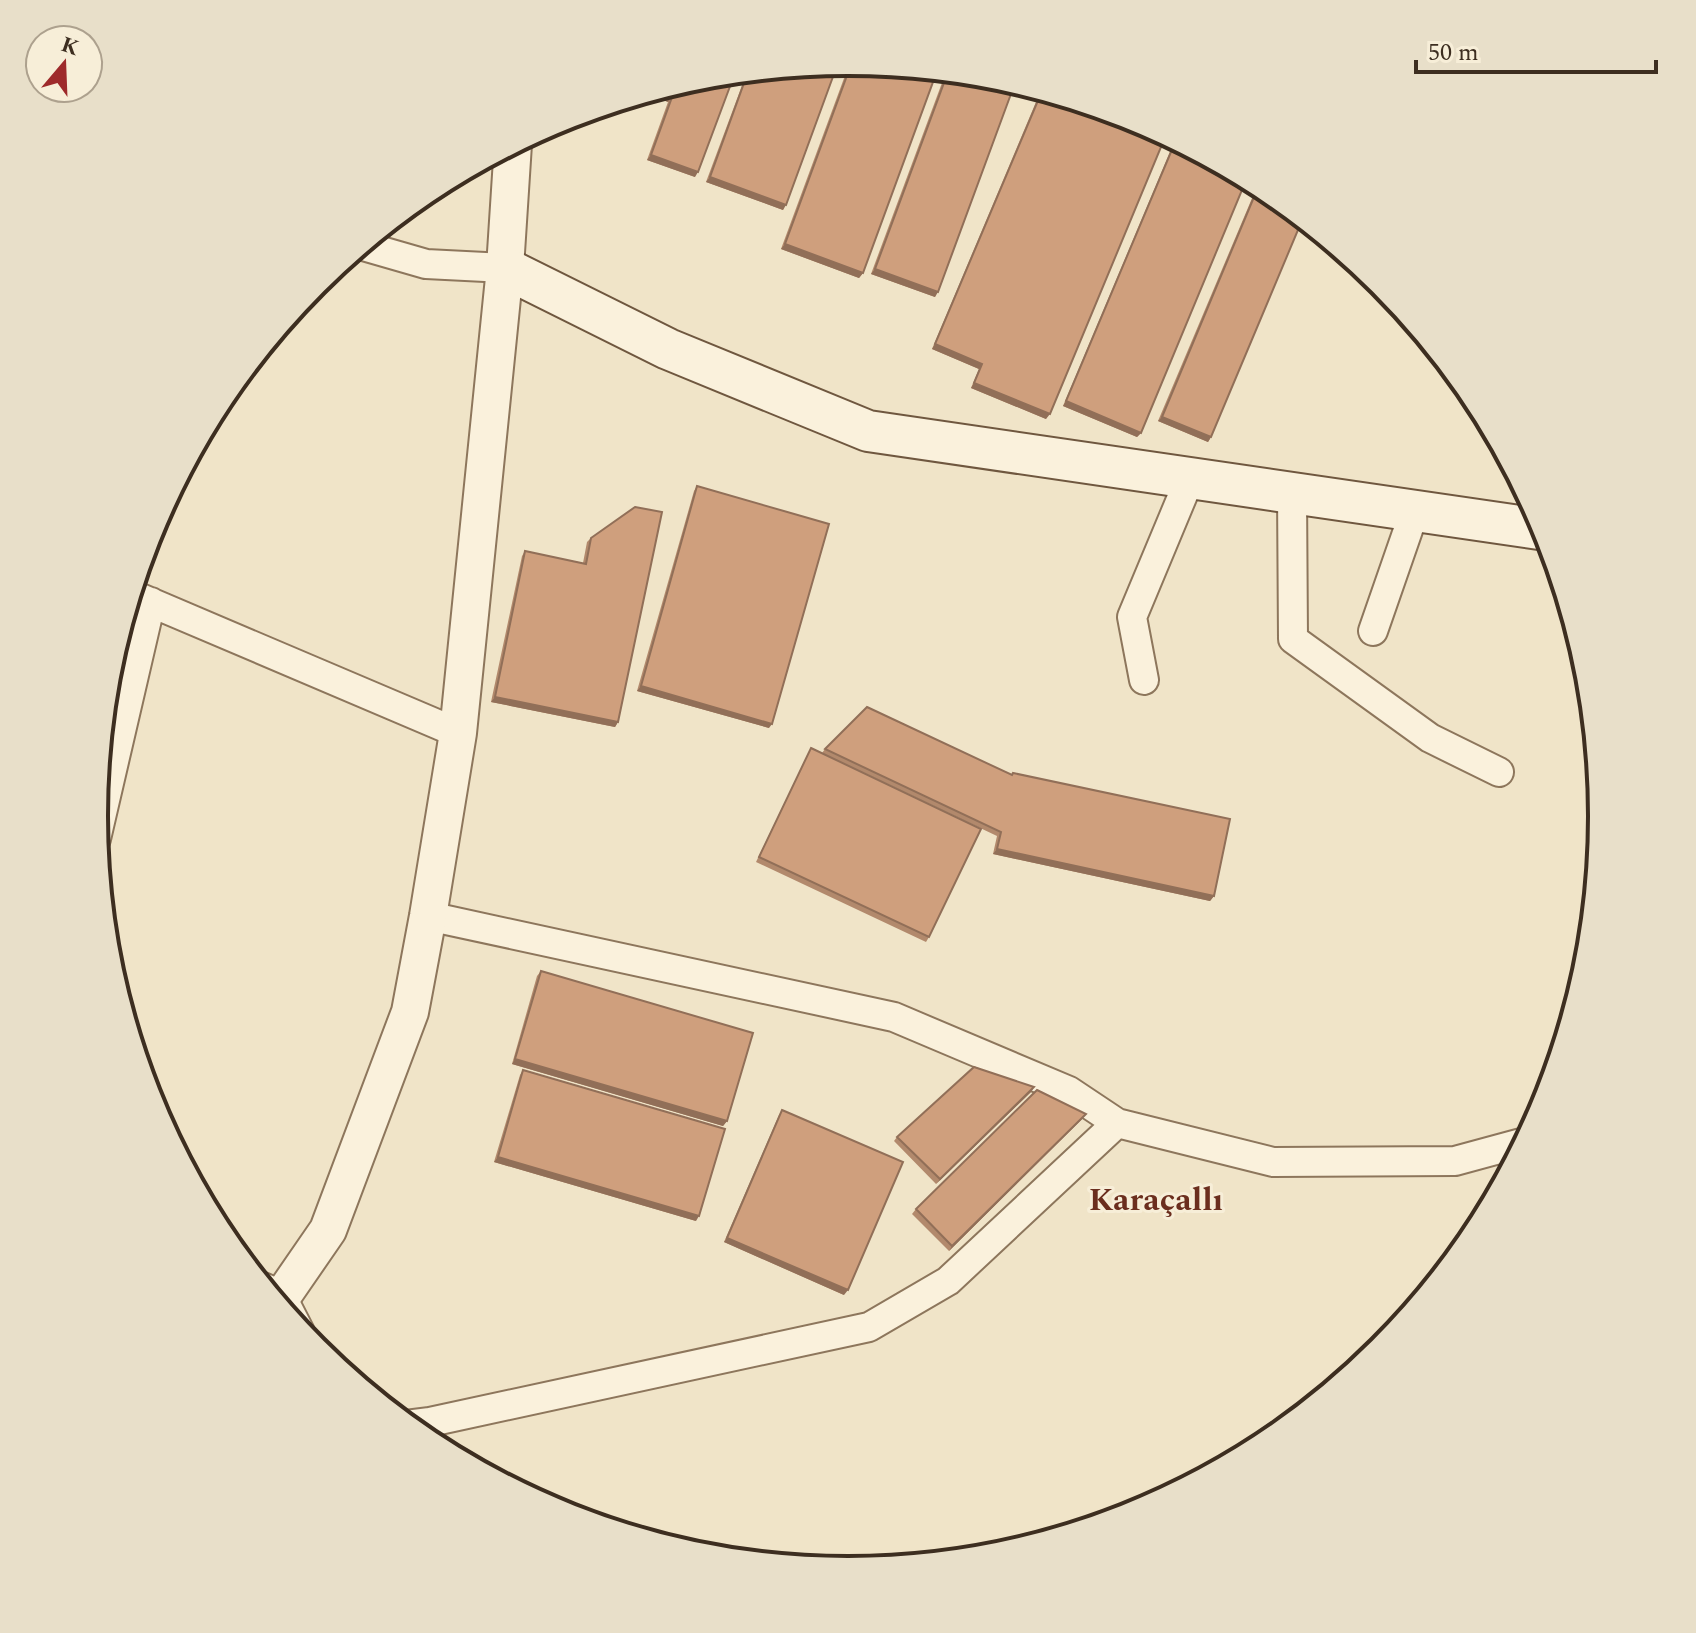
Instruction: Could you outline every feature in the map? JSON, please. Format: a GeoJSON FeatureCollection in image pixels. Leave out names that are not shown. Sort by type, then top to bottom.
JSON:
{"type":"FeatureCollection","features":[{"type":"Feature","properties":{"kind":"main road"},"geometry":{"type":"LineString","coordinates":[[505,268],[668,349],[868,431],[1529,527]]}},
{"type":"Feature","properties":{"kind":"street"},"geometry":{"type":"LineString","coordinates":[[279,1290],[328,1230],[410,1012],[458,733],[505,268],[512,156]]}},
{"type":"Feature","properties":{"kind":"street"},"geometry":{"type":"LineString","coordinates":[[373,249],[426,264],[505,268]]}},
{"type":"Feature","properties":{"kind":"street"},"geometry":{"type":"LineString","coordinates":[[1144,680],[1132,617],[1190,478]]}},
{"type":"Feature","properties":{"kind":"street"},"geometry":{"type":"LineString","coordinates":[[1292,492],[1293,639],[1430,738],[1499,772]]}},
{"type":"Feature","properties":{"kind":"street"},"geometry":{"type":"LineString","coordinates":[[1373,631],[1415,510]]}},
{"type":"Feature","properties":{"kind":"street"},"geometry":{"type":"LineString","coordinates":[[141,598],[458,733]]}},
{"type":"Feature","properties":{"kind":"street"},"geometry":{"type":"LineString","coordinates":[[109,770],[141,598]]}},
{"type":"Feature","properties":{"kind":"street"},"geometry":{"type":"LineString","coordinates":[[428,916],[894,1017],[1069,1091],[1117,1123],[1273,1162],[1455,1161],[1511,1146]]}},
{"type":"Feature","properties":{"kind":"street"},"geometry":{"type":"LineString","coordinates":[[423,1422],[869,1327],[948,1281],[1117,1123]]}},
{"type":"Feature","properties":{"kind":"building"},"geometry":{"type":"Polygon","coordinates":[[[847,76],[933,81],[863,273],[785,244],[847,76]]]}},
{"type":"Feature","properties":{"kind":"building"},"geometry":{"type":"Polygon","coordinates":[[[833,77],[786,205],[710,177],[744,83],[833,77]]]}},
{"type":"Feature","properties":{"kind":"building"},"geometry":{"type":"Polygon","coordinates":[[[944,82],[1011,94],[938,292],[875,269],[944,82]]]}},
{"type":"Feature","properties":{"kind":"building"},"geometry":{"type":"Polygon","coordinates":[[[730,86],[698,172],[651,155],[672,97],[730,86]]]}},
{"type":"Feature","properties":{"kind":"building"},"geometry":{"type":"Polygon","coordinates":[[[1038,101],[1086,115],[1162,146],[1050,414],[974,383],[982,364],[935,344],[1038,101]]]}},
{"type":"Feature","properties":{"kind":"building"},"geometry":{"type":"Polygon","coordinates":[[[1172,150],[1242,190],[1141,433],[1066,401],[1172,150]]]}},
{"type":"Feature","properties":{"kind":"building"},"geometry":{"type":"Polygon","coordinates":[[[1254,198],[1299,229],[1211,437],[1162,417],[1254,198]]]}},
{"type":"Feature","properties":{"kind":"building"},"geometry":{"type":"Polygon","coordinates":[[[697,486],[829,524],[772,724],[641,686],[697,486]]]}},
{"type":"Feature","properties":{"kind":"building"},"geometry":{"type":"Polygon","coordinates":[[[635,507],[662,512],[618,722],[495,697],[525,551],[586,564],[591,538],[635,507]]]}},
{"type":"Feature","properties":{"kind":"building"},"geometry":{"type":"Polygon","coordinates":[[[867,707],[1012,775],[1230,819],[1214,896],[997,849],[1001,832],[825,749],[867,707]]]}},
{"type":"Feature","properties":{"kind":"building"},"geometry":{"type":"Polygon","coordinates":[[[811,748],[981,829],[929,937],[759,857],[811,748]]]}},
{"type":"Feature","properties":{"kind":"building"},"geometry":{"type":"Polygon","coordinates":[[[541,971],[753,1033],[727,1121],[515,1059],[541,971]]]}},
{"type":"Feature","properties":{"kind":"building"},"geometry":{"type":"Polygon","coordinates":[[[974,1067],[1034,1087],[940,1179],[897,1137],[974,1067]]]}},
{"type":"Feature","properties":{"kind":"building"},"geometry":{"type":"Polygon","coordinates":[[[523,1070],[725,1129],[699,1216],[498,1157],[523,1070]]]}},
{"type":"Feature","properties":{"kind":"building"},"geometry":{"type":"Polygon","coordinates":[[[1037,1090],[1086,1114],[952,1246],[916,1209],[1037,1090]]]}},
{"type":"Feature","properties":{"kind":"building"},"geometry":{"type":"Polygon","coordinates":[[[782,1110],[903,1162],[848,1290],[727,1238],[782,1110]]]}},
{"type":"Feature","properties":{"kind":"district","name":"Karaçallı"},"geometry":{"type":"Point","coordinates":[1156,1199]}}]}
